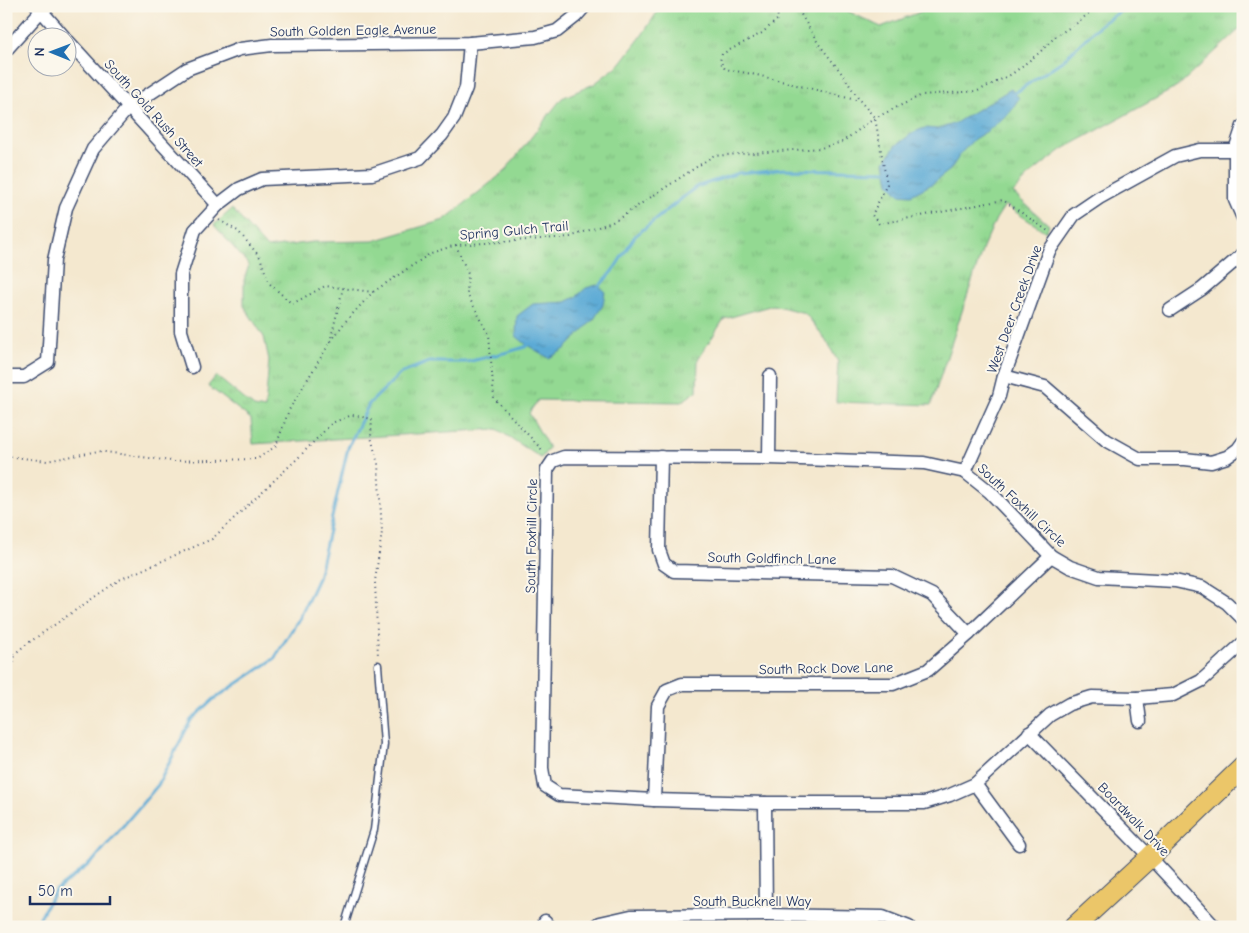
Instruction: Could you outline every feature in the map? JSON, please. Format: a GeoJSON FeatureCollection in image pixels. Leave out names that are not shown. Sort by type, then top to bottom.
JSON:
{"type":"FeatureCollection","features":[{"type":"Feature","properties":{"kind":"main road"},"geometry":{"type":"LineString","coordinates":[[1074,927],[1243,767]]}},
{"type":"Feature","properties":{"kind":"street","name":"South Golden Eagle Avenue"},"geometry":{"type":"LineString","coordinates":[[6,377],[24,377],[48,362],[54,260],[66,208],[92,149],[128,108],[186,68],[240,49],[272,45],[470,43],[534,37],[557,31],[585,6]]}},
{"type":"Feature","properties":{"kind":"street"},"geometry":{"type":"LineString","coordinates":[[6,50],[42,8],[57,28]]}},
{"type":"Feature","properties":{"kind":"street"},"geometry":{"type":"LineString","coordinates":[[192,367],[181,332],[181,274],[195,230],[214,210],[239,189],[262,179],[372,174],[420,158],[442,135],[454,118],[466,88],[470,43]]}},
{"type":"Feature","properties":{"kind":"street","name":"South Gold Rush Street"},"geometry":{"type":"LineString","coordinates":[[78,52],[214,210]]}},
{"type":"Feature","properties":{"kind":"street"},"geometry":{"type":"LineString","coordinates":[[1243,126],[1236,150],[1236,200],[1243,218]]}},
{"type":"Feature","properties":{"kind":"street","name":"West Deer Creek Drive"},"geometry":{"type":"LineString","coordinates":[[965,472],[998,396],[1049,251],[1074,215],[1099,198],[1175,156],[1200,150],[1236,150]]}},
{"type":"Feature","properties":{"kind":"street"},"geometry":{"type":"LineString","coordinates":[[1170,310],[1202,289],[1243,254]]}},
{"type":"Feature","properties":{"kind":"street"},"geometry":{"type":"LineString","coordinates":[[769,458],[770,376]]}},
{"type":"Feature","properties":{"kind":"street"},"geometry":{"type":"LineString","coordinates":[[1004,376],[1045,387],[1106,440],[1140,458],[1185,459],[1211,462],[1228,456],[1238,449],[1243,442]]}},
{"type":"Feature","properties":{"kind":"street","name":"South Foxhill Circle"},"geometry":{"type":"LineString","coordinates":[[1243,619],[1227,603],[1202,587],[1175,581],[1099,577],[1070,567],[1051,556],[990,492],[965,472],[924,463],[769,458],[564,457],[553,461],[548,470],[542,768],[545,786],[559,795],[654,800],[765,803],[924,803],[950,795],[975,784],[1050,715],[1070,704],[1092,697],[1137,698],[1173,696],[1201,681],[1243,643]]}},
{"type":"Feature","properties":{"kind":"street","name":"South Goldfinch Lane"},"geometry":{"type":"LineString","coordinates":[[661,457],[659,550],[664,564],[674,571],[892,576],[932,595],[969,634]]}},
{"type":"Feature","properties":{"kind":"street","name":"South Rock Dove Lane"},"geometry":{"type":"LineString","coordinates":[[654,800],[658,706],[667,690],[682,684],[893,684],[928,670],[1051,556]]}},
{"type":"Feature","properties":{"kind":"street"},"geometry":{"type":"LineString","coordinates":[[1137,698],[1140,721]]}},
{"type":"Feature","properties":{"kind":"street","name":"Boardwalk Drive"},"geometry":{"type":"LineString","coordinates":[[1029,734],[1150,857],[1215,927]]}},
{"type":"Feature","properties":{"kind":"street"},"geometry":{"type":"LineString","coordinates":[[975,784],[1019,844]]}},
{"type":"Feature","properties":{"kind":"street"},"geometry":{"type":"LineString","coordinates":[[765,803],[766,915]]}},
{"type":"Feature","properties":{"kind":"street","name":"South Bucknell Way"},"geometry":{"type":"LineString","coordinates":[[595,927],[600,923],[631,916],[766,915],[883,917],[909,927]]}},
{"type":"Feature","properties":{"kind":"lane"},"geometry":{"type":"LineString","coordinates":[[344,927],[374,830],[384,744],[378,665]]}},
{"type":"Feature","properties":{"kind":"path"},"geometry":{"type":"LineString","coordinates":[[725,6],[728,10],[771,7],[777,11],[778,19],[762,33],[722,54],[720,61],[725,69],[757,75],[860,101]]}},
{"type":"Feature","properties":{"kind":"path"},"geometry":{"type":"LineString","coordinates":[[796,6],[818,43],[860,101],[875,118],[887,184],[872,215],[879,224],[1003,200],[1058,238]]}},
{"type":"Feature","properties":{"kind":"path","name":"Spring Gulch Trail"},"geometry":{"type":"LineString","coordinates":[[6,456],[47,461],[98,451],[171,461],[258,459],[276,446],[289,410],[329,344],[345,322],[373,292],[431,253],[456,245],[570,237],[615,221],[713,156],[821,148],[842,142],[875,118],[922,95],[978,91],[1012,74],[1039,53],[1056,36],[1078,23],[1094,6]]}},
{"type":"Feature","properties":{"kind":"path"},"geometry":{"type":"LineString","coordinates":[[214,210],[238,231],[260,258],[269,284],[292,304],[325,286],[373,292]]}},
{"type":"Feature","properties":{"kind":"path"},"geometry":{"type":"LineString","coordinates":[[456,245],[468,274],[467,294],[489,334],[494,398],[553,461]]}},
{"type":"Feature","properties":{"kind":"path"},"geometry":{"type":"LineString","coordinates":[[329,344],[344,288]]}},
{"type":"Feature","properties":{"kind":"path"},"geometry":{"type":"LineString","coordinates":[[6,661],[24,646],[120,580],[212,539],[298,458],[332,423],[352,415],[372,419],[371,437],[378,464],[382,532],[375,581],[378,665]]}},
{"type":"Feature","properties":{"kind":"path"},"geometry":{"type":"LineString","coordinates":[[6,675],[14,663],[16,654]]}},
{"type":"Feature","properties":{"kind":"green space"},"geometry":{"type":"Polygon","coordinates":[[[659,6],[837,6],[881,27],[936,6],[1243,6],[1243,26],[1177,87],[1063,149],[1033,172],[1013,193],[1049,225],[1046,232],[1005,205],[996,219],[983,248],[931,405],[836,402],[838,362],[826,340],[805,313],[773,305],[724,319],[698,359],[697,391],[681,402],[538,400],[529,413],[549,448],[541,458],[497,429],[253,444],[251,419],[208,386],[216,376],[254,407],[265,409],[269,360],[264,337],[244,306],[244,280],[249,265],[214,225],[232,209],[267,248],[313,242],[373,241],[444,220],[504,172],[562,98],[594,84],[620,64],[640,38],[658,11],[659,6]]]}},
{"type":"Feature","properties":{"kind":"water"},"geometry":{"type":"Polygon","coordinates":[[[1011,89],[1019,98],[1010,112],[989,130],[974,139],[962,152],[950,170],[932,184],[911,195],[899,194],[889,183],[885,162],[895,146],[914,132],[925,128],[937,129],[954,124],[1011,89]]]}},
{"type":"Feature","properties":{"kind":"water"},"geometry":{"type":"Polygon","coordinates":[[[597,285],[605,291],[603,305],[594,319],[565,349],[549,358],[516,336],[517,316],[533,304],[566,302],[576,297],[586,288],[597,285]]]}},
{"type":"Feature","properties":{"kind":"waterway"},"geometry":{"type":"LineString","coordinates":[[1012,95],[1062,61],[1101,24],[1128,6]]}},
{"type":"Feature","properties":{"kind":"waterway"},"geometry":{"type":"LineString","coordinates":[[597,289],[614,269],[635,236],[696,187],[738,173],[784,169],[889,171]]}},
{"type":"Feature","properties":{"kind":"waterway"},"geometry":{"type":"LineString","coordinates":[[38,927],[40,917],[54,892],[93,861],[158,785],[191,720],[214,699],[274,659],[300,617],[318,578],[348,448],[369,404],[401,373],[429,362],[467,362],[525,347],[530,343]]}}]}
